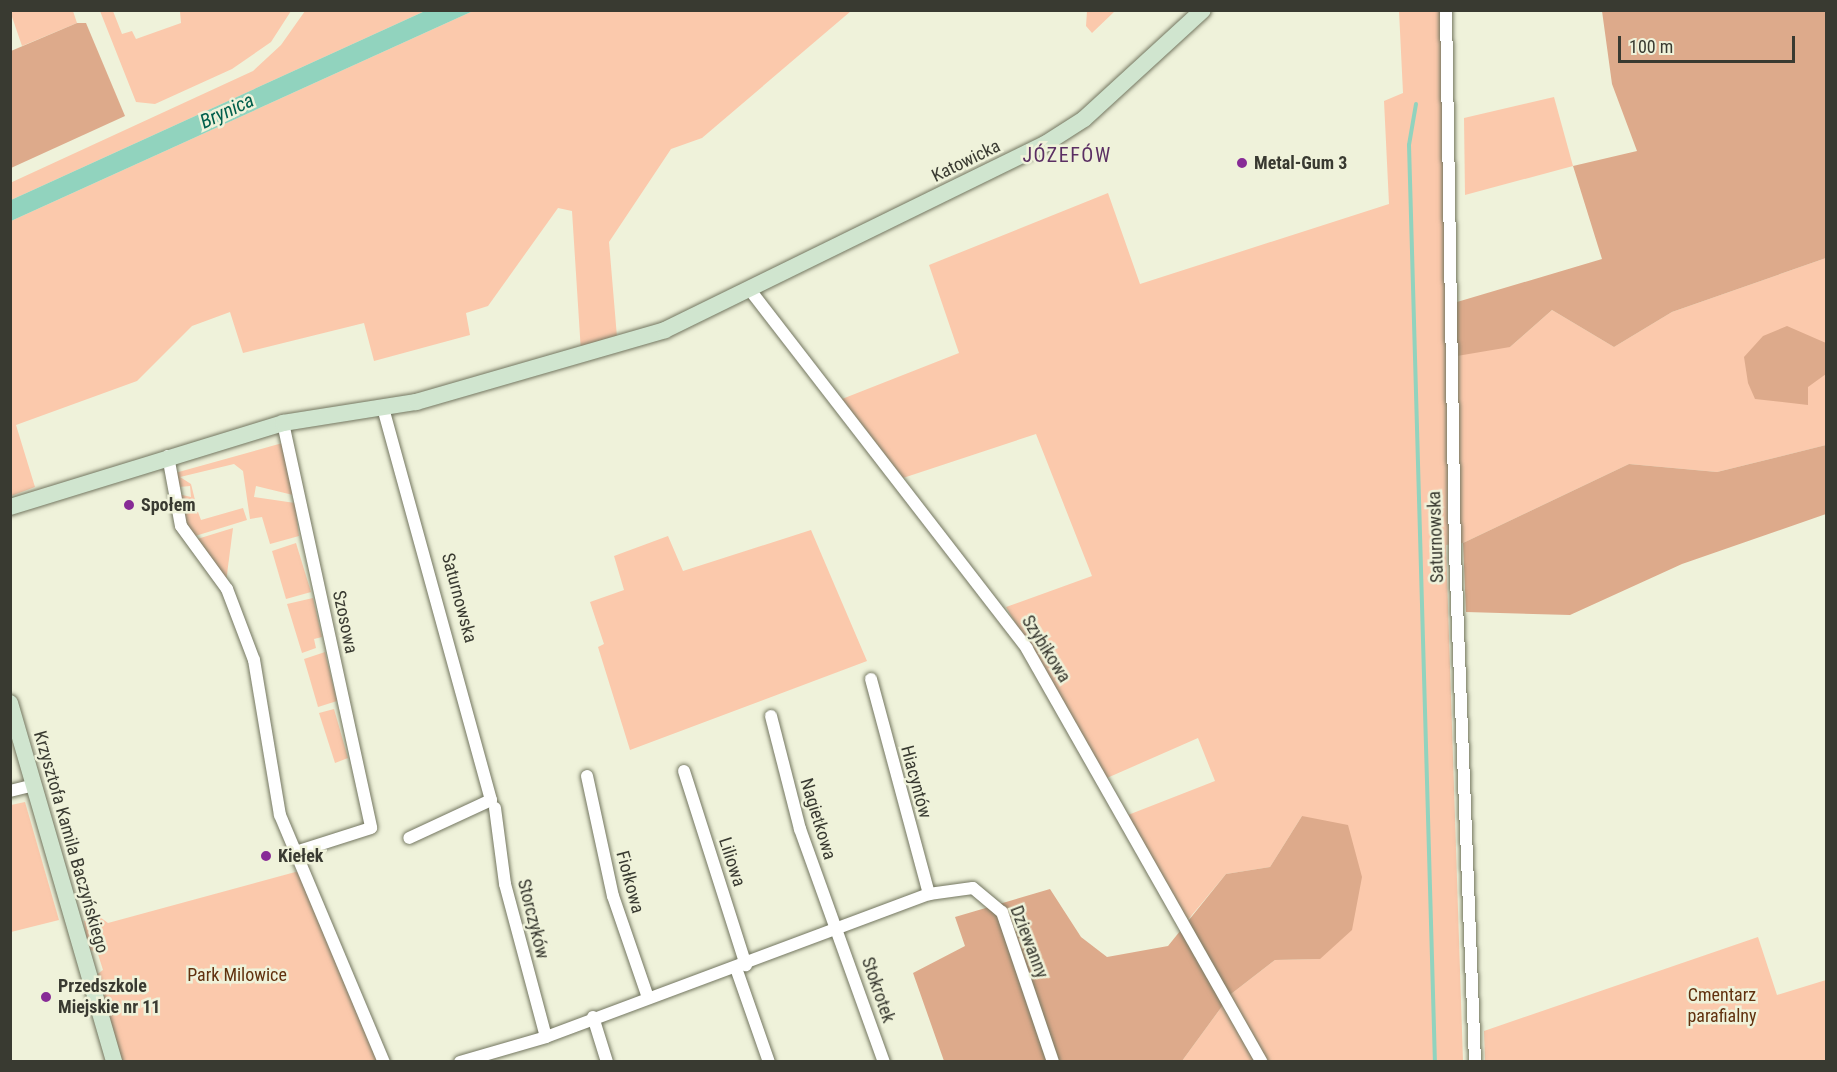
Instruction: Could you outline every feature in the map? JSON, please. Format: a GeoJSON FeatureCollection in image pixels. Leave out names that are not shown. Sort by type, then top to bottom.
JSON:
{"type":"FeatureCollection","features":[{"type":"Feature","properties":{"kind":"street","name":"Katowicka"},"geometry":{"type":"LineString","coordinates":[[750,290],[1045,144],[1084,119],[1203,10]]}},
{"type":"Feature","properties":{"kind":"street","name":"Saturnowska"},"geometry":{"type":"LineString","coordinates":[[1446,10],[1455,552],[1475,1062]]}},
{"type":"Feature","properties":{"kind":"street"},"geometry":{"type":"LineString","coordinates":[[10,507],[168,456],[284,423],[383,408],[594,355],[665,330],[750,290]]}},
{"type":"Feature","properties":{"kind":"street","name":"Szybikowa"},"geometry":{"type":"LineString","coordinates":[[750,290],[1028,649],[1262,1062]]}},
{"type":"Feature","properties":{"kind":"street","name":"Saturnowska"},"geometry":{"type":"LineString","coordinates":[[383,408],[493,804]]}},
{"type":"Feature","properties":{"kind":"street","name":"Szosowa"},"geometry":{"type":"LineString","coordinates":[[284,423],[371,828],[296,852]]}},
{"type":"Feature","properties":{"kind":"street"},"geometry":{"type":"LineString","coordinates":[[168,456],[181,526],[227,589],[248,641],[274,796],[384,1062]]}},
{"type":"Feature","properties":{"kind":"street","name":"Hiacyntów"},"geometry":{"type":"LineString","coordinates":[[871,679],[929,894]]}},
{"type":"Feature","properties":{"kind":"street","name":"Krzysztofa Kamila Baczyńskiego"},"geometry":{"type":"LineString","coordinates":[[10,703],[114,1062]]}},
{"type":"Feature","properties":{"kind":"street","name":"Nagietkowa"},"geometry":{"type":"LineString","coordinates":[[771,716],[800,829],[836,931]]}},
{"type":"Feature","properties":{"kind":"street","name":"Liliowa"},"geometry":{"type":"LineString","coordinates":[[684,771],[769,1062]]}},
{"type":"Feature","properties":{"kind":"street","name":"Fiołkowa"},"geometry":{"type":"LineString","coordinates":[[587,776],[613,896],[647,995]]}},
{"type":"Feature","properties":{"kind":"street"},"geometry":{"type":"LineString","coordinates":[[10,791],[34,785]]}},
{"type":"Feature","properties":{"kind":"street"},"geometry":{"type":"LineString","coordinates":[[409,838],[493,804]]}},
{"type":"Feature","properties":{"kind":"street","name":"Storczyków"},"geometry":{"type":"LineString","coordinates":[[493,804],[505,884],[546,1037]]}},
{"type":"Feature","properties":{"kind":"street","name":"Dziewanny"},"geometry":{"type":"LineString","coordinates":[[460,1062],[546,1037],[647,995],[741,966],[929,894],[973,888],[1002,912],[1053,1062]]}},
{"type":"Feature","properties":{"kind":"street","name":"Stokrotek"},"geometry":{"type":"LineString","coordinates":[[836,931],[884,1062]]}},
{"type":"Feature","properties":{"kind":"street"},"geometry":{"type":"LineString","coordinates":[[592,1017],[607,1062]]}},
{"type":"Feature","properties":{"kind":"green space"},"geometry":{"type":"Polygon","coordinates":[[[1087,10],[1115,11],[1092,33],[1086,26],[1087,10]]]}},
{"type":"Feature","properties":{"kind":"green space"},"geometry":{"type":"Polygon","coordinates":[[[10,11],[73,11],[77,23],[22,46],[10,11]]]}},
{"type":"Feature","properties":{"kind":"green space"},"geometry":{"type":"Polygon","coordinates":[[[100,11],[113,11],[122,34],[132,31],[136,39],[181,23],[180,12],[291,11],[271,42],[232,69],[155,104],[136,102],[100,11]]]}},
{"type":"Feature","properties":{"kind":"green space"},"geometry":{"type":"Polygon","coordinates":[[[305,11],[425,11],[11,200],[10,183],[253,71],[281,45],[305,11]]]}},
{"type":"Feature","properties":{"kind":"green space"},"geometry":{"type":"Polygon","coordinates":[[[473,11],[851,11],[702,138],[671,149],[609,242],[617,337],[581,352],[572,211],[558,208],[488,306],[466,313],[470,335],[374,361],[364,323],[243,353],[230,312],[192,326],[137,381],[16,425],[35,487],[11,496],[11,221],[473,11]]]}},
{"type":"Feature","properties":{"kind":"green space"},"geometry":{"type":"Polygon","coordinates":[[[1399,11],[1441,11],[1457,302],[1510,347],[1552,310],[1614,347],[1672,312],[1826,258],[1826,445],[1717,472],[1629,464],[1463,543],[1446,545],[1463,1061],[1182,1061],[1231,994],[1275,960],[1320,959],[1302,816],[1270,867],[1226,874],[1187,921],[1128,815],[1215,781],[1198,738],[1107,778],[1006,607],[1092,576],[1036,434],[903,478],[842,399],[959,353],[929,265],[1108,193],[1140,284],[1389,204],[1384,101],[1403,93],[1399,11]]]}},
{"type":"Feature","properties":{"kind":"green space"},"geometry":{"type":"Polygon","coordinates":[[[1554,97],[1573,166],[1465,195],[1464,118],[1554,97]]]}},
{"type":"Feature","properties":{"kind":"green space"},"geometry":{"type":"Polygon","coordinates":[[[286,442],[293,495],[256,486],[254,497],[295,503],[299,536],[270,544],[262,517],[250,519],[243,471],[234,464],[180,477],[191,484],[195,500],[182,503],[178,494],[191,497],[190,486],[179,487],[175,473],[286,442]]]}},
{"type":"Feature","properties":{"kind":"green space"},"geometry":{"type":"Polygon","coordinates":[[[243,508],[247,520],[192,537],[182,514],[198,512],[201,520],[243,508]]]}},
{"type":"Feature","properties":{"kind":"green space"},"geometry":{"type":"Polygon","coordinates":[[[233,528],[226,582],[194,540],[233,528]]]}},
{"type":"Feature","properties":{"kind":"green space"},"geometry":{"type":"Polygon","coordinates":[[[811,530],[867,661],[630,750],[598,647],[604,644],[590,602],[624,590],[614,556],[668,536],[683,571],[811,530]]]}},
{"type":"Feature","properties":{"kind":"green space"},"geometry":{"type":"Polygon","coordinates":[[[296,543],[311,592],[286,599],[272,551],[296,543]]]}},
{"type":"Feature","properties":{"kind":"green space"},"geometry":{"type":"Polygon","coordinates":[[[313,598],[322,637],[314,639],[316,648],[302,653],[287,604],[313,598]]]}},
{"type":"Feature","properties":{"kind":"green space"},"geometry":{"type":"Polygon","coordinates":[[[325,652],[337,701],[318,707],[304,659],[325,652]]]}},
{"type":"Feature","properties":{"kind":"green space"},"geometry":{"type":"Polygon","coordinates":[[[334,709],[348,758],[335,763],[319,713],[334,709]]]}},
{"type":"Feature","properties":{"kind":"green space"},"geometry":{"type":"Polygon","coordinates":[[[25,802],[59,920],[11,932],[11,805],[25,802]]]}},
{"type":"Feature","properties":{"kind":"green space","name":"Park Milowice"},"geometry":{"type":"Polygon","coordinates":[[[299,871],[378,1062],[119,1061],[96,975],[103,970],[97,951],[88,950],[84,921],[100,917],[108,923],[299,871]]]}},
{"type":"Feature","properties":{"kind":"green space","name":"Cmentarz parafialny"},"geometry":{"type":"Polygon","coordinates":[[[1758,937],[1777,995],[1826,980],[1826,1061],[1485,1061],[1484,1031],[1758,937]]]}},
{"type":"Feature","properties":{"kind":"shaded area"},"geometry":{"type":"Polygon","coordinates":[[[1602,11],[1826,11],[1826,258],[1672,312],[1614,347],[1552,310],[1510,347],[1457,356],[1457,302],[1602,259],[1573,166],[1637,151],[1612,84],[1602,11]]]}},
{"type":"Feature","properties":{"kind":"shaded area"},"geometry":{"type":"Polygon","coordinates":[[[77,23],[86,23],[125,116],[11,168],[11,51],[77,23]]]}},
{"type":"Feature","properties":{"kind":"shaded area"},"geometry":{"type":"Polygon","coordinates":[[[1787,326],[1826,343],[1826,374],[1808,387],[1808,405],[1755,399],[1748,383],[1744,357],[1763,336],[1787,326]]]}},
{"type":"Feature","properties":{"kind":"shaded area"},"geometry":{"type":"Polygon","coordinates":[[[1826,445],[1826,514],[1682,564],[1570,615],[1466,612],[1463,543],[1629,464],[1717,472],[1826,445]]]}},
{"type":"Feature","properties":{"kind":"shaded area"},"geometry":{"type":"Polygon","coordinates":[[[1302,816],[1348,825],[1362,877],[1352,930],[1320,959],[1275,960],[1231,994],[1182,1061],[944,1061],[913,973],[965,946],[955,917],[1050,889],[1081,937],[1107,957],[1168,946],[1226,874],[1270,867],[1302,816]]]}},
{"type":"Feature","properties":{"kind":"water","name":"Brynica"},"geometry":{"type":"Polygon","coordinates":[[[425,11],[473,11],[11,221],[11,200],[425,11]]]}},
{"type":"Feature","properties":{"kind":"waterway"},"geometry":{"type":"LineString","coordinates":[[1416,104],[1409,145],[1435,1062]]}},
{"type":"Feature","properties":{"kind":"place","name":"Metal-Gum 3"},"geometry":{"type":"Point","coordinates":[1242,163]}},
{"type":"Feature","properties":{"kind":"place","name":"Społem"},"geometry":{"type":"Point","coordinates":[129,505]}},
{"type":"Feature","properties":{"kind":"place","name":"Kiełek"},"geometry":{"type":"Point","coordinates":[266,856]}},
{"type":"Feature","properties":{"kind":"place","name":"Przedszkole Miejskie nr 11"},"geometry":{"type":"Point","coordinates":[46,997]}},
{"type":"Feature","properties":{"kind":"district","name":"JÓZEFÓW"},"geometry":{"type":"Point","coordinates":[1067,155]}}]}
